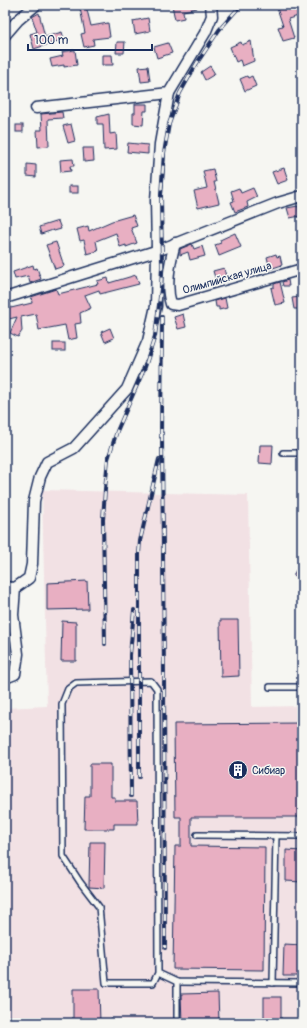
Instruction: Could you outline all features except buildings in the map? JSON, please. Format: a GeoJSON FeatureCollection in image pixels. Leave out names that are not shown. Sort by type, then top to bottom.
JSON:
{"type":"FeatureCollection","features":[{"type":"Feature","properties":{"kind":"street"},"geometry":{"type":"LineString","coordinates":[[5,35],[18,20],[36,5]]}},
{"type":"Feature","properties":{"kind":"street"},"geometry":{"type":"LineString","coordinates":[[5,678],[15,674],[18,654],[10,588],[29,578],[32,564],[34,501],[40,477],[47,462],[74,448],[127,389],[148,341],[156,306],[158,251],[156,200],[160,144],[169,93],[205,33],[212,16],[212,5]]}},
{"type":"Feature","properties":{"kind":"street"},"geometry":{"type":"LineString","coordinates":[[36,108],[169,93]]}},
{"type":"Feature","properties":{"kind":"street"},"geometry":{"type":"LineString","coordinates":[[5,298],[158,251],[278,203],[302,196]]}},
{"type":"Feature","properties":{"kind":"street","name":"Олимпийская улица"},"geometry":{"type":"LineString","coordinates":[[175,243],[171,258],[168,293],[171,304],[178,305],[302,269]]}},
{"type":"Feature","properties":{"kind":"lane"},"geometry":{"type":"LineString","coordinates":[[283,453],[302,453]]}},
{"type":"Feature","properties":{"kind":"lane"},"geometry":{"type":"LineString","coordinates":[[151,681],[157,689],[158,973],[153,983],[106,983],[100,907],[80,882],[63,856],[62,704],[68,689],[76,683],[151,681]]}},
{"type":"Feature","properties":{"kind":"lane"},"geometry":{"type":"LineString","coordinates":[[270,687],[302,687]]}},
{"type":"Feature","properties":{"kind":"lane"},"geometry":{"type":"LineString","coordinates":[[197,835],[302,836]]}},
{"type":"Feature","properties":{"kind":"lane"},"geometry":{"type":"LineString","coordinates":[[273,983],[276,836]]}},
{"type":"Feature","properties":{"kind":"lane"},"geometry":{"type":"LineString","coordinates":[[158,973],[177,982],[302,983]]}},
{"type":"Feature","properties":{"kind":"lane"},"geometry":{"type":"LineString","coordinates":[[177,982],[177,1023]]}},
{"type":"Feature","properties":{"kind":"shaded area"},"geometry":{"type":"Polygon","coordinates":[[[42,490],[248,495],[252,707],[302,706],[302,1023],[5,1023],[5,708],[47,706],[42,490]]]}},
{"type":"Feature","properties":{"kind":"railway"},"geometry":{"type":"LineString","coordinates":[[105,644],[103,520],[108,459],[117,431],[145,367],[155,336],[161,289],[162,266],[161,195],[164,153],[169,124],[180,93],[197,63],[219,30],[241,5]]}},
{"type":"Feature","properties":{"kind":"railway"},"geometry":{"type":"LineString","coordinates":[[161,437],[162,317]]}},
{"type":"Feature","properties":{"kind":"railway"},"geometry":{"type":"LineString","coordinates":[[162,433],[165,948]]}},
{"type":"Feature","properties":{"kind":"railway"},"geometry":{"type":"LineString","coordinates":[[139,777],[139,554],[140,541],[159,459]]}},
{"type":"Feature","properties":{"kind":"railway"},"geometry":{"type":"LineString","coordinates":[[131,796],[130,655],[134,610]]}},
{"type":"Feature","properties":{"kind":"place","name":"Сибиар"},"geometry":{"type":"Point","coordinates":[238,770]}}]}
